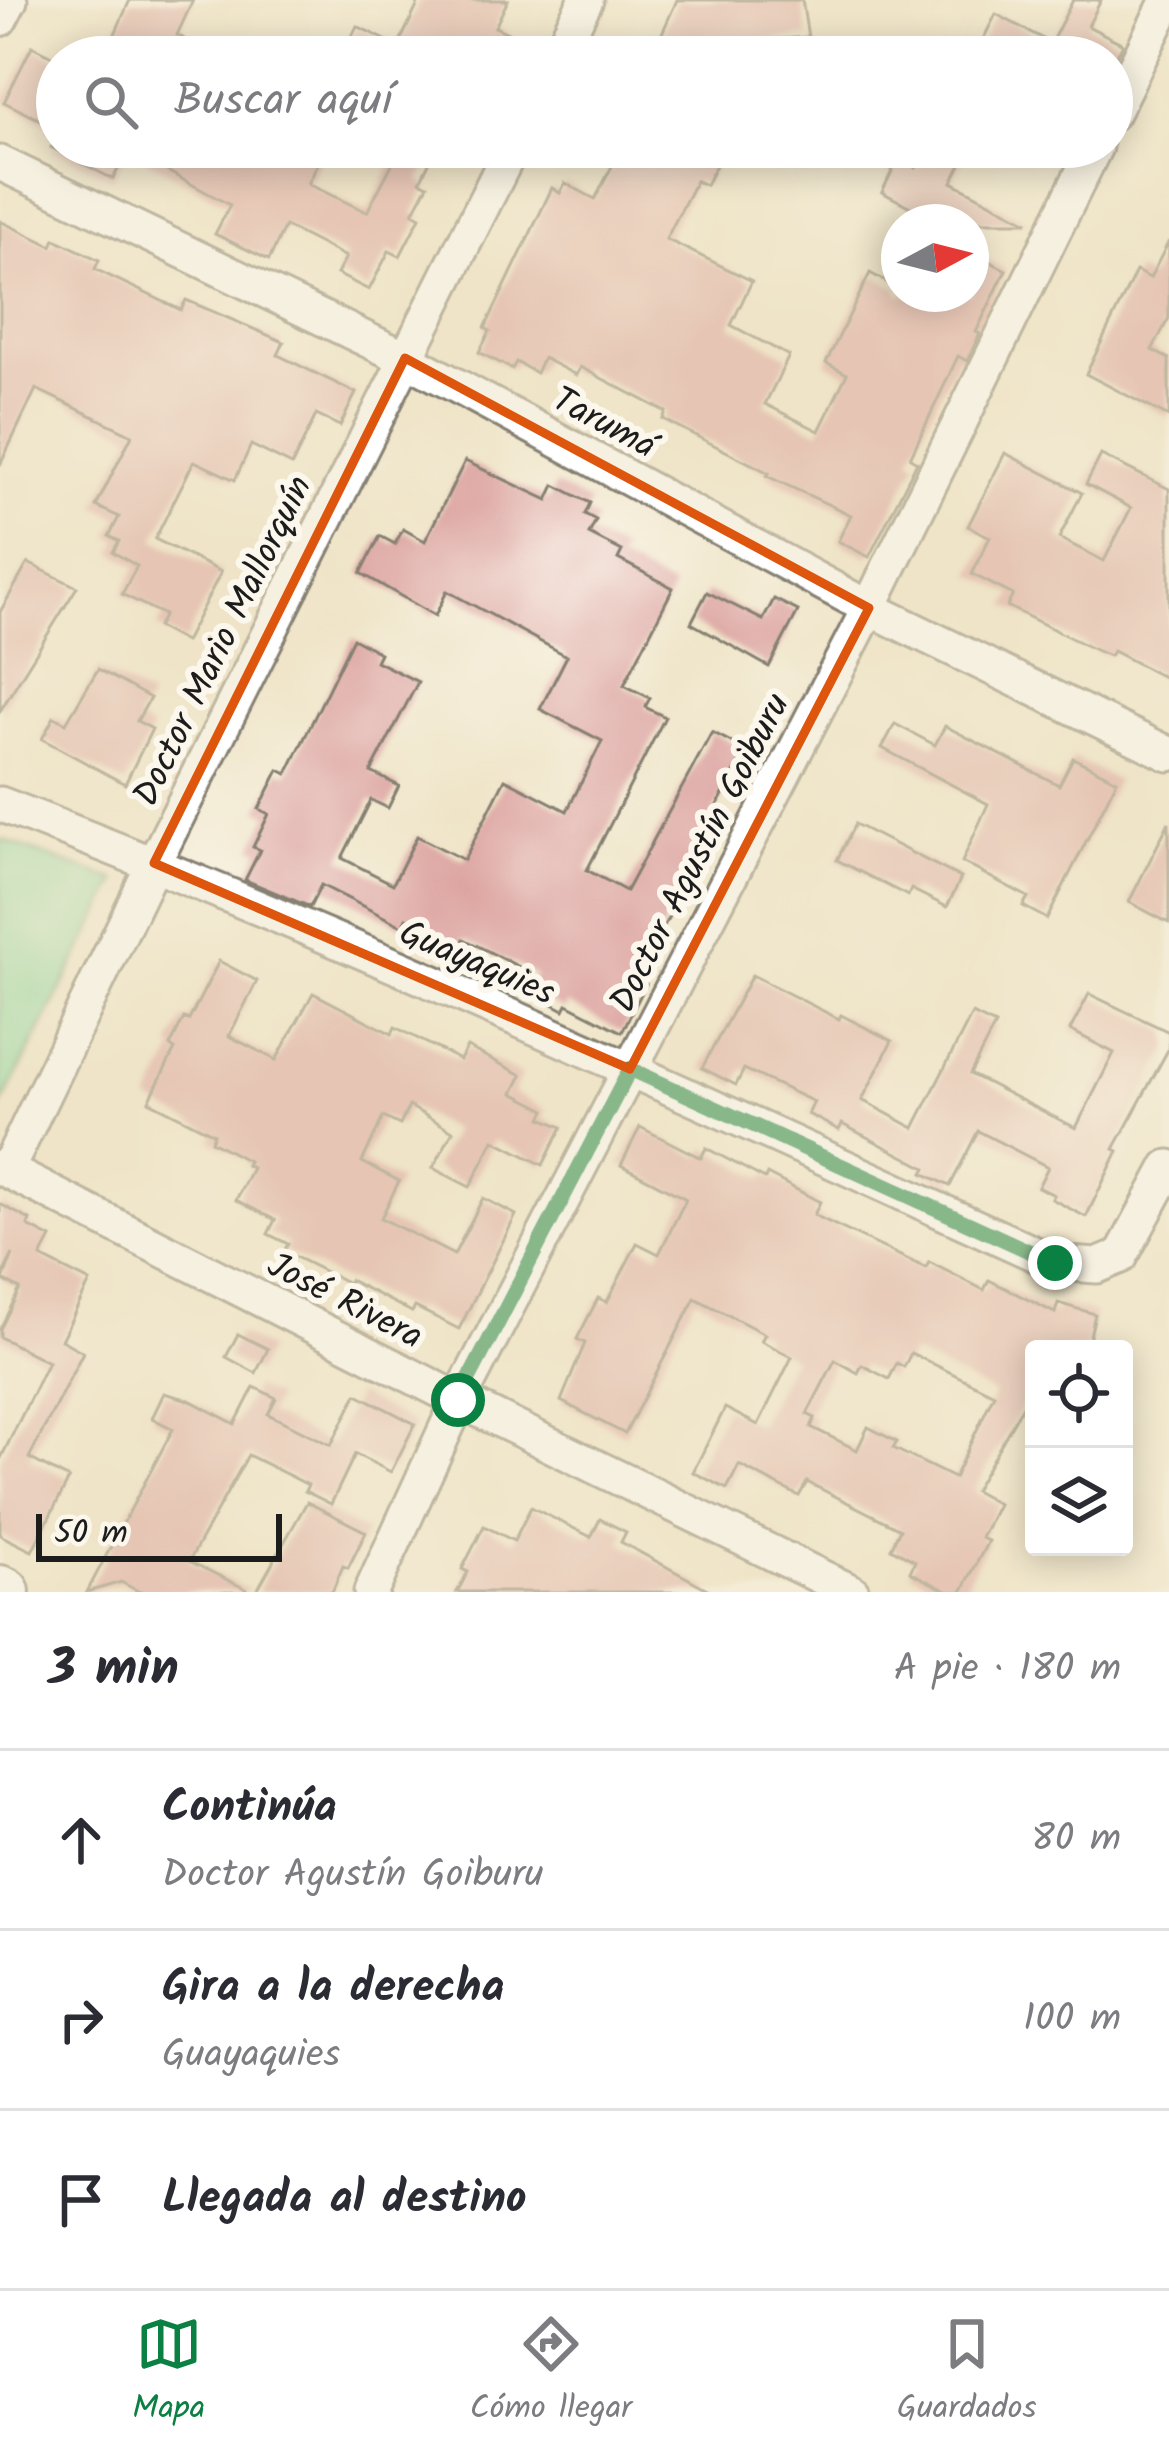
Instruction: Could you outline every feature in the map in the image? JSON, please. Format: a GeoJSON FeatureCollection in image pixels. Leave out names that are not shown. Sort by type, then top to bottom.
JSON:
{"type":"FeatureCollection","features":[{"type":"Feature","properties":{"kind":"street"},"geometry":{"type":"LineString","coordinates":[[0,19],[10,0]]}},
{"type":"Feature","properties":{"kind":"street"},"geometry":{"type":"LineString","coordinates":[[568,36],[586,0]]}},
{"type":"Feature","properties":{"kind":"street"},"geometry":{"type":"LineString","coordinates":[[1133,71],[1168,0]]}},
{"type":"Feature","properties":{"kind":"street","name":"Tarumá"},"geometry":{"type":"LineString","coordinates":[[0,163],[405,358],[869,608],[1169,754]]}},
{"type":"Feature","properties":{"kind":"street","name":"Doctor Mario Mallorquín"},"geometry":{"type":"LineString","coordinates":[[4,1169],[501,168]]}},
{"type":"Feature","properties":{"kind":"street","name":"Doctor Agustín Goiburu"},"geometry":{"type":"LineString","coordinates":[[371,1592],[458,1400],[869,608],[1085,168]]}},
{"type":"Feature","properties":{"kind":"street","name":"Guayaquies"},"geometry":{"type":"LineString","coordinates":[[0,804],[154,863],[630,1069],[1055,1263],[1096,1266],[1120,1256],[1169,1167]]}},
{"type":"Feature","properties":{"kind":"street","name":"José Rivera"},"geometry":{"type":"LineString","coordinates":[[4,1169],[458,1400],[852,1592]]}},
{"type":"Feature","properties":{"kind":"highlighted area"},"geometry":{"type":"Polygon","coordinates":[[[405,358],[869,608],[630,1069],[154,863],[405,358]]]}},
{"type":"Feature","properties":{"kind":"green space"},"geometry":{"type":"Polygon","coordinates":[[[0,839],[117,881],[0,1108],[0,839]]]}},
{"type":"Feature","properties":{"kind":"building"},"geometry":{"type":"Polygon","coordinates":[[[130,0],[193,0],[179,36],[114,36],[130,0]]]}},
{"type":"Feature","properties":{"kind":"building"},"geometry":{"type":"Polygon","coordinates":[[[420,0],[508,0],[495,27],[506,36],[403,36],[420,0]]]}},
{"type":"Feature","properties":{"kind":"building"},"geometry":{"type":"Polygon","coordinates":[[[677,0],[802,0],[808,36],[661,36],[677,0]]]}},
{"type":"Feature","properties":{"kind":"building"},"geometry":{"type":"Polygon","coordinates":[[[1073,0],[1101,0],[1088,26],[1107,36],[1055,36],[1073,0]]]}},
{"type":"Feature","properties":{"kind":"building"},"geometry":{"type":"Polygon","coordinates":[[[996,14],[1038,36],[985,36],[996,14]]]}},
{"type":"Feature","properties":{"kind":"building"},"geometry":{"type":"Polygon","coordinates":[[[357,26],[378,36],[352,36],[357,26]]]}},
{"type":"Feature","properties":{"kind":"building"},"geometry":{"type":"Polygon","coordinates":[[[32,46],[36,48],[36,118],[4,102],[32,46]]]}},
{"type":"Feature","properties":{"kind":"building"},"geometry":{"type":"Polygon","coordinates":[[[91,168],[119,168],[113,179],[91,168]]]}},
{"type":"Feature","properties":{"kind":"building"},"geometry":{"type":"Polygon","coordinates":[[[161,168],[316,168],[308,184],[367,212],[390,168],[426,168],[420,181],[428,185],[413,213],[420,217],[400,256],[389,251],[369,290],[337,274],[346,257],[285,226],[269,260],[215,234],[230,205],[161,168]]]}},
{"type":"Feature","properties":{"kind":"building"},"geometry":{"type":"Polygon","coordinates":[[[611,168],[714,168],[706,185],[696,181],[666,239],[752,281],[731,325],[789,356],[765,404],[819,431],[847,374],[826,363],[870,273],[881,279],[881,312],[986,312],[967,361],[958,356],[910,458],[917,462],[869,557],[838,541],[851,515],[663,419],[666,412],[580,367],[576,375],[543,358],[536,373],[516,362],[512,369],[479,352],[490,331],[485,328],[552,188],[560,193],[565,183],[595,199],[611,168]]]}},
{"type":"Feature","properties":{"kind":"building"},"geometry":{"type":"Polygon","coordinates":[[[894,168],[959,168],[952,182],[1028,222],[989,222],[989,204],[905,204],[882,192],[894,168]]]}},
{"type":"Feature","properties":{"kind":"building"},"geometry":{"type":"Polygon","coordinates":[[[0,221],[52,246],[55,239],[99,260],[95,269],[181,310],[186,300],[284,342],[278,355],[356,393],[340,426],[316,415],[292,465],[251,445],[235,480],[194,461],[155,539],[221,572],[185,642],[157,627],[164,615],[122,594],[137,566],[113,552],[119,541],[109,536],[119,517],[96,506],[132,435],[36,389],[0,465],[0,221]]]}},
{"type":"Feature","properties":{"kind":"building"},"geometry":{"type":"Polygon","coordinates":[[[1169,241],[1169,318],[1152,350],[1169,359],[1169,417],[1086,374],[1136,271],[1150,278],[1169,241]]]}},
{"type":"Feature","properties":{"kind":"building"},"geometry":{"type":"Polygon","coordinates":[[[989,261],[1006,270],[989,305],[989,261]]]}},
{"type":"Feature","properties":{"kind":"building"},"geometry":{"type":"Polygon","coordinates":[[[1005,453],[1082,493],[1059,538],[1104,561],[1131,508],[1086,484],[1101,455],[1169,489],[1169,680],[1007,606],[1013,595],[972,574],[990,537],[968,526],[1005,453]]]}},
{"type":"Feature","properties":{"kind":"building"},"geometry":{"type":"Polygon","coordinates":[[[465,461],[548,500],[555,485],[590,503],[585,514],[596,520],[589,534],[622,551],[618,559],[673,588],[624,685],[650,698],[645,707],[665,717],[587,870],[626,891],[712,732],[746,750],[701,843],[706,845],[655,943],[660,946],[641,981],[646,984],[622,1032],[527,990],[535,975],[464,939],[461,946],[406,918],[402,926],[321,885],[310,907],[245,880],[260,850],[253,847],[269,814],[259,809],[279,770],[287,774],[353,638],[380,653],[376,661],[418,682],[371,772],[399,786],[388,808],[371,800],[342,858],[393,884],[417,836],[464,860],[505,779],[567,811],[602,741],[540,709],[567,656],[447,591],[435,616],[361,573],[380,536],[395,544],[403,529],[425,541],[465,461]]]}},
{"type":"Feature","properties":{"kind":"building"},"geometry":{"type":"Polygon","coordinates":[[[28,563],[77,587],[0,711],[0,612],[28,563]]]}},
{"type":"Feature","properties":{"kind":"building"},"geometry":{"type":"Polygon","coordinates":[[[707,592],[763,620],[774,599],[798,611],[769,667],[691,623],[707,592]]]}},
{"type":"Feature","properties":{"kind":"building"},"geometry":{"type":"Polygon","coordinates":[[[98,669],[150,698],[137,721],[152,729],[125,784],[42,739],[54,717],[66,723],[98,669]]]}},
{"type":"Feature","properties":{"kind":"building"},"geometry":{"type":"Polygon","coordinates":[[[895,724],[935,745],[945,726],[1059,785],[1073,758],[1117,780],[1047,919],[1023,906],[1028,897],[962,862],[988,804],[882,748],[895,724]]]}},
{"type":"Feature","properties":{"kind":"building"},"geometry":{"type":"Polygon","coordinates":[[[1169,822],[1169,923],[1129,902],[1169,822]]]}},
{"type":"Feature","properties":{"kind":"building"},"geometry":{"type":"Polygon","coordinates":[[[855,824],[961,878],[947,907],[911,889],[908,896],[837,860],[855,824]]]}},
{"type":"Feature","properties":{"kind":"building"},"geometry":{"type":"Polygon","coordinates":[[[219,961],[257,981],[229,1036],[276,1060],[313,993],[392,1034],[395,1027],[460,1060],[467,1047],[522,1075],[513,1093],[546,1110],[542,1118],[562,1127],[543,1165],[494,1140],[470,1187],[433,1168],[453,1131],[409,1106],[400,1125],[383,1117],[362,1162],[399,1181],[381,1218],[454,1255],[483,1198],[516,1215],[459,1329],[415,1307],[412,1312],[284,1251],[288,1244],[268,1234],[275,1220],[236,1200],[252,1168],[246,1165],[248,1161],[211,1141],[214,1134],[149,1101],[175,1049],[170,1046],[184,1018],[189,1020],[219,961]]]}},
{"type":"Feature","properties":{"kind":"building"},"geometry":{"type":"Polygon","coordinates":[[[752,975],[892,1041],[862,1100],[914,1128],[972,1014],[995,1025],[970,1074],[1076,1128],[1114,1053],[1070,1030],[1089,994],[1169,1032],[1169,1048],[1114,1149],[1118,1151],[1086,1217],[1038,1187],[1048,1167],[978,1131],[950,1186],[923,1173],[926,1168],[842,1124],[839,1130],[808,1114],[814,1102],[744,1069],[736,1085],[702,1068],[752,975]]]}},
{"type":"Feature","properties":{"kind":"building"},"geometry":{"type":"Polygon","coordinates":[[[640,1127],[701,1158],[706,1148],[765,1179],[767,1174],[820,1202],[814,1215],[926,1268],[929,1262],[984,1290],[989,1280],[1055,1313],[1058,1303],[1095,1314],[1089,1340],[1025,1340],[1025,1402],[974,1491],[998,1504],[981,1538],[988,1541],[962,1592],[949,1592],[910,1572],[915,1561],[891,1548],[900,1529],[807,1482],[799,1496],[739,1465],[727,1489],[693,1472],[725,1408],[758,1425],[792,1357],[761,1341],[765,1334],[695,1298],[625,1434],[561,1401],[585,1343],[577,1339],[598,1298],[607,1302],[637,1243],[659,1254],[686,1199],[621,1165],[640,1127]],[[911,1353],[904,1367],[897,1363],[889,1379],[862,1365],[858,1373],[835,1360],[807,1414],[815,1418],[811,1427],[857,1450],[868,1427],[897,1442],[893,1448],[954,1478],[994,1394],[911,1353]]]}},
{"type":"Feature","properties":{"kind":"building"},"geometry":{"type":"Polygon","coordinates":[[[0,1204],[51,1238],[41,1257],[90,1282],[61,1340],[83,1352],[29,1458],[69,1479],[32,1551],[0,1535],[0,1460],[48,1362],[0,1337],[20,1289],[3,1280],[13,1254],[0,1280],[0,1204]]]}},
{"type":"Feature","properties":{"kind":"building"},"geometry":{"type":"Polygon","coordinates":[[[238,1334],[268,1349],[256,1373],[226,1357],[238,1334]]]}},
{"type":"Feature","properties":{"kind":"building"},"geometry":{"type":"Polygon","coordinates":[[[254,1387],[276,1398],[268,1414],[331,1445],[357,1394],[415,1424],[391,1472],[355,1454],[331,1504],[305,1491],[308,1485],[248,1455],[189,1561],[252,1592],[140,1592],[121,1582],[87,1592],[173,1429],[152,1418],[164,1393],[235,1424],[254,1387]]]}},
{"type":"Feature","properties":{"kind":"building"},"geometry":{"type":"Polygon","coordinates":[[[307,1502],[366,1532],[348,1568],[343,1566],[332,1592],[256,1592],[307,1502]]]}},
{"type":"Feature","properties":{"kind":"building"},"geometry":{"type":"Polygon","coordinates":[[[531,1507],[591,1537],[600,1519],[626,1532],[621,1542],[713,1592],[457,1592],[468,1572],[462,1569],[484,1526],[514,1541],[531,1507]]]}},
{"type":"Feature","properties":{"kind":"route"},"geometry":{"type":"LineString","coordinates":[[458,1400],[630,1069],[1055,1263]]}}]}
